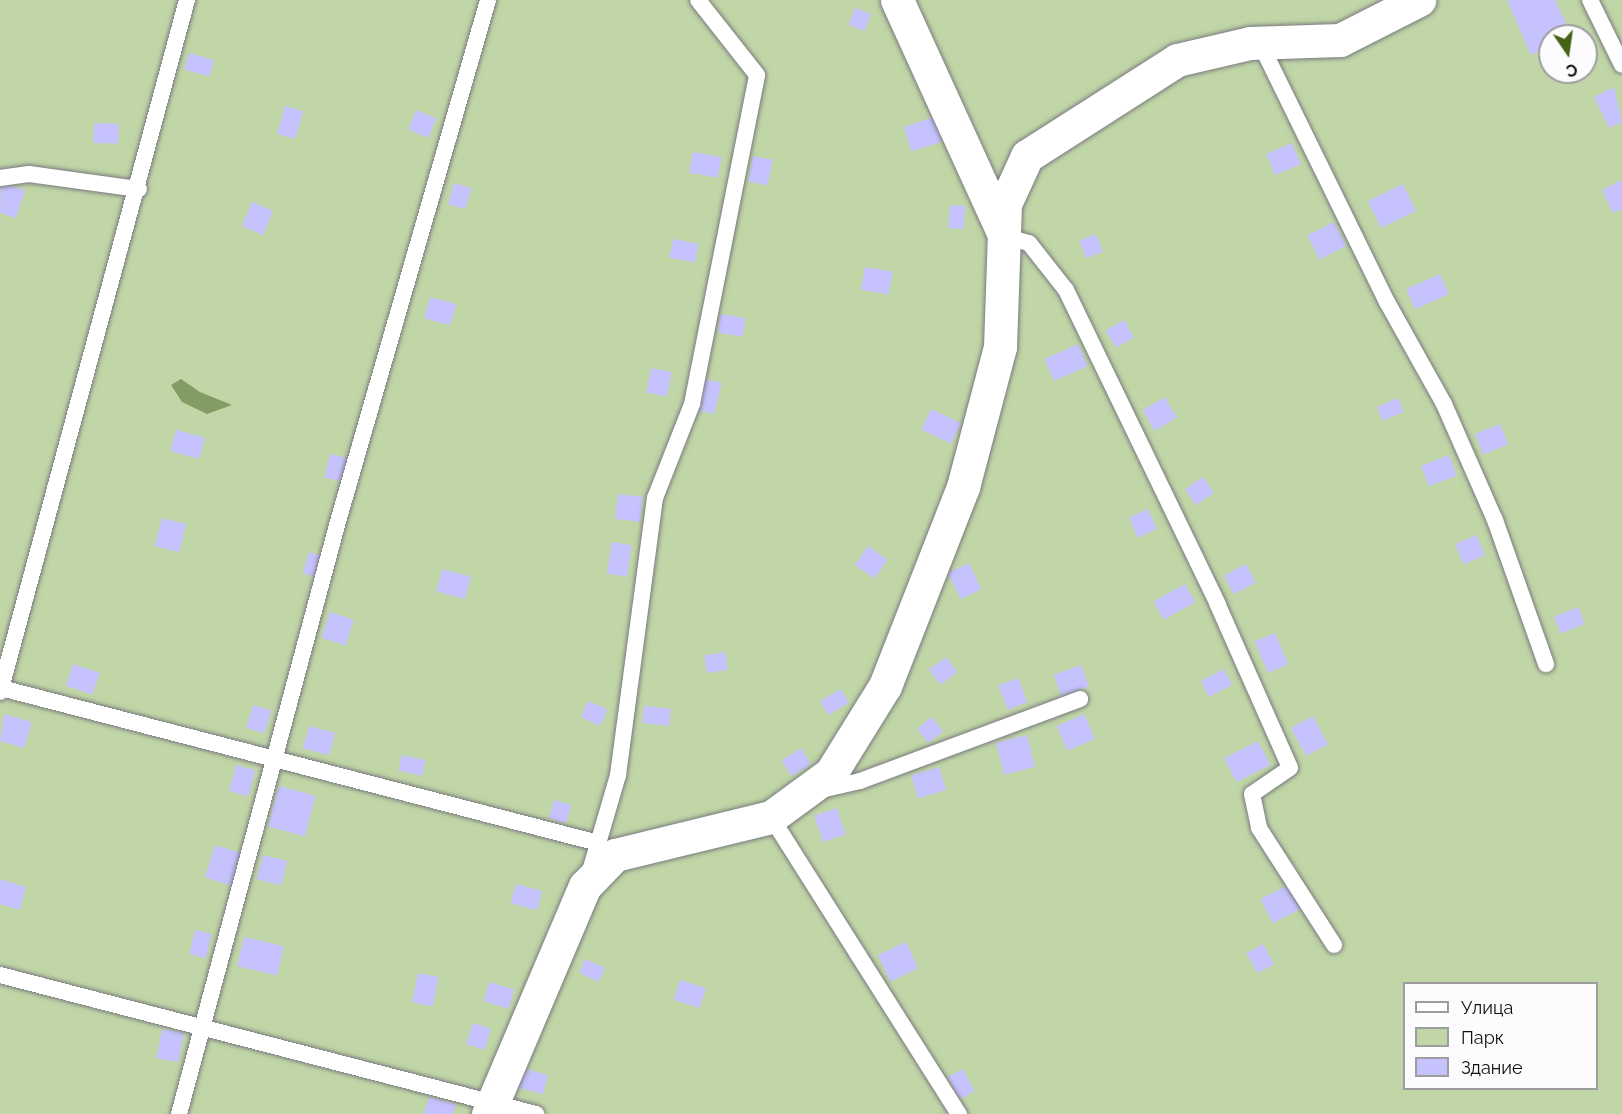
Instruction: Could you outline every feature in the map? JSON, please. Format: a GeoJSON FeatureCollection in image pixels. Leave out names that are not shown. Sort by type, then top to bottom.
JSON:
{"type":"FeatureCollection","features":[{"type":"Feature","properties":{"kind":"street"},"geometry":{"type":"LineString","coordinates":[[897,0],[1004,236]]}},
{"type":"Feature","properties":{"kind":"street"},"geometry":{"type":"LineString","coordinates":[[490,1108],[585,886],[615,855],[771,817],[831,773],[885,686],[963,487],[1000,347],[1005,204],[1027,156],[1177,60],[1260,43],[1340,40],[1419,0]]}},
{"type":"Feature","properties":{"kind":"lane"},"geometry":{"type":"LineString","coordinates":[[188,0],[139,189],[1,690],[276,758],[598,843]]}},
{"type":"Feature","properties":{"kind":"lane"},"geometry":{"type":"LineString","coordinates":[[179,1114],[206,1027],[276,758],[488,0]]}},
{"type":"Feature","properties":{"kind":"lane"},"geometry":{"type":"LineString","coordinates":[[585,886],[618,775],[655,498],[692,404],[756,75],[698,0]]}},
{"type":"Feature","properties":{"kind":"lane"},"geometry":{"type":"LineString","coordinates":[[1590,0],[1622,64]]}},
{"type":"Feature","properties":{"kind":"lane"},"geometry":{"type":"LineString","coordinates":[[1260,43],[1387,302],[1444,404],[1495,520],[1545,664]]}},
{"type":"Feature","properties":{"kind":"lane"},"geometry":{"type":"LineString","coordinates":[[0,178],[29,174],[139,189]]}},
{"type":"Feature","properties":{"kind":"lane"},"geometry":{"type":"LineString","coordinates":[[1004,236],[1029,243],[1066,290],[1217,603],[1290,768],[1252,794],[1259,828],[1334,945]]}},
{"type":"Feature","properties":{"kind":"lane"},"geometry":{"type":"LineString","coordinates":[[803,794],[860,781],[1080,699]]}},
{"type":"Feature","properties":{"kind":"lane"},"geometry":{"type":"LineString","coordinates":[[771,817],[959,1114]]}},
{"type":"Feature","properties":{"kind":"lane"},"geometry":{"type":"LineString","coordinates":[[0,975],[206,1027],[490,1108],[536,1114]]}},
{"type":"Feature","properties":{"kind":"green space"},"geometry":{"type":"Polygon","coordinates":[[[0,0],[1622,0],[1622,1114],[0,1114],[0,0]]]}},
{"type":"Feature","properties":{"kind":"shaded area"},"geometry":{"type":"Polygon","coordinates":[[[181,379],[200,392],[232,405],[207,414],[182,402],[171,385],[181,379]]]}},
{"type":"Feature","properties":{"kind":"building"},"geometry":{"type":"Polygon","coordinates":[[[1507,0],[1555,0],[1566,24],[1538,24],[1538,52],[1531,55],[1507,0]]]}},
{"type":"Feature","properties":{"kind":"building"},"geometry":{"type":"Polygon","coordinates":[[[855,8],[871,14],[864,31],[849,25],[855,8]]]}},
{"type":"Feature","properties":{"kind":"building"},"geometry":{"type":"Polygon","coordinates":[[[189,53],[214,60],[209,77],[184,69],[189,53]]]}},
{"type":"Feature","properties":{"kind":"building"},"geometry":{"type":"Polygon","coordinates":[[[1614,87],[1622,122],[1609,128],[1594,97],[1614,87]]]}},
{"type":"Feature","properties":{"kind":"building"},"geometry":{"type":"Polygon","coordinates":[[[285,106],[303,111],[295,139],[277,134],[285,106]]]}},
{"type":"Feature","properties":{"kind":"building"},"geometry":{"type":"Polygon","coordinates":[[[416,110],[436,118],[429,138],[408,129],[416,110]]]}},
{"type":"Feature","properties":{"kind":"building"},"geometry":{"type":"Polygon","coordinates":[[[934,117],[942,142],[912,152],[904,127],[934,117]]]}},
{"type":"Feature","properties":{"kind":"building"},"geometry":{"type":"Polygon","coordinates":[[[94,123],[119,124],[118,144],[93,143],[94,123]]]}},
{"type":"Feature","properties":{"kind":"building"},"geometry":{"type":"Polygon","coordinates":[[[1292,143],[1301,164],[1275,175],[1266,154],[1292,143]]]}},
{"type":"Feature","properties":{"kind":"building"},"geometry":{"type":"Polygon","coordinates":[[[693,152],[722,157],[718,178],[689,173],[693,152]]]}},
{"type":"Feature","properties":{"kind":"building"},"geometry":{"type":"Polygon","coordinates":[[[753,156],[773,160],[768,185],[748,182],[753,156]]]}},
{"type":"Feature","properties":{"kind":"building"},"geometry":{"type":"Polygon","coordinates":[[[1622,180],[1622,209],[1613,213],[1602,190],[1622,180]]]}},
{"type":"Feature","properties":{"kind":"building"},"geometry":{"type":"Polygon","coordinates":[[[1,183],[25,190],[16,218],[0,213],[1,183]]]}},
{"type":"Feature","properties":{"kind":"building"},"geometry":{"type":"Polygon","coordinates":[[[454,183],[471,188],[465,209],[448,204],[454,183]]]}},
{"type":"Feature","properties":{"kind":"building"},"geometry":{"type":"Polygon","coordinates":[[[1403,184],[1416,211],[1381,228],[1368,201],[1403,184]]]}},
{"type":"Feature","properties":{"kind":"building"},"geometry":{"type":"Polygon","coordinates":[[[252,202],[273,211],[263,235],[242,226],[252,202]]]}},
{"type":"Feature","properties":{"kind":"building"},"geometry":{"type":"Polygon","coordinates":[[[950,205],[965,206],[963,229],[948,228],[950,205]]]}},
{"type":"Feature","properties":{"kind":"building"},"geometry":{"type":"Polygon","coordinates":[[[1334,222],[1346,246],[1320,260],[1307,236],[1334,222]]]}},
{"type":"Feature","properties":{"kind":"building"},"geometry":{"type":"Polygon","coordinates":[[[1096,234],[1103,252],[1086,258],[1079,240],[1096,234]]]}},
{"type":"Feature","properties":{"kind":"building"},"geometry":{"type":"Polygon","coordinates":[[[673,239],[699,244],[695,263],[669,258],[673,239]]]}},
{"type":"Feature","properties":{"kind":"building"},"geometry":{"type":"Polygon","coordinates":[[[865,267],[893,272],[889,295],[861,290],[865,267]]]}},
{"type":"Feature","properties":{"kind":"building"},"geometry":{"type":"Polygon","coordinates":[[[1440,274],[1449,294],[1415,309],[1406,289],[1440,274]]]}},
{"type":"Feature","properties":{"kind":"building"},"geometry":{"type":"Polygon","coordinates":[[[430,297],[456,304],[450,325],[424,318],[430,297]]]}},
{"type":"Feature","properties":{"kind":"building"},"geometry":{"type":"Polygon","coordinates":[[[721,314],[746,318],[743,337],[718,333],[721,314]]]}},
{"type":"Feature","properties":{"kind":"building"},"geometry":{"type":"Polygon","coordinates":[[[1124,320],[1134,337],[1116,348],[1106,331],[1124,320]]]}},
{"type":"Feature","properties":{"kind":"building"},"geometry":{"type":"Polygon","coordinates":[[[1078,344],[1088,366],[1054,381],[1044,359],[1078,344]]]}},
{"type":"Feature","properties":{"kind":"building"},"geometry":{"type":"Polygon","coordinates":[[[651,368],[672,372],[667,397],[646,393],[651,368]]]}},
{"type":"Feature","properties":{"kind":"building"},"geometry":{"type":"Polygon","coordinates":[[[705,379],[722,383],[714,414],[698,410],[705,379]]]}},
{"type":"Feature","properties":{"kind":"building"},"geometry":{"type":"Polygon","coordinates":[[[1165,397],[1177,418],[1154,431],[1142,410],[1165,397]]]}},
{"type":"Feature","properties":{"kind":"building"},"geometry":{"type":"Polygon","coordinates":[[[1398,398],[1404,412],[1383,421],[1377,407],[1398,398]]]}},
{"type":"Feature","properties":{"kind":"building"},"geometry":{"type":"Polygon","coordinates":[[[931,409],[961,423],[951,444],[921,430],[931,409]]]}},
{"type":"Feature","properties":{"kind":"building"},"geometry":{"type":"Polygon","coordinates":[[[1500,424],[1508,444],[1483,455],[1475,434],[1500,424]]]}},
{"type":"Feature","properties":{"kind":"building"},"geometry":{"type":"Polygon","coordinates":[[[176,430],[205,438],[199,459],[170,451],[176,430]]]}},
{"type":"Feature","properties":{"kind":"building"},"geometry":{"type":"Polygon","coordinates":[[[330,454],[348,458],[342,481],[325,477],[330,454]]]}},
{"type":"Feature","properties":{"kind":"building"},"geometry":{"type":"Polygon","coordinates":[[[1449,455],[1457,476],[1429,486],[1421,466],[1449,455]]]}},
{"type":"Feature","properties":{"kind":"building"},"geometry":{"type":"Polygon","coordinates":[[[1203,477],[1214,493],[1196,505],[1185,490],[1203,477]]]}},
{"type":"Feature","properties":{"kind":"building"},"geometry":{"type":"Polygon","coordinates":[[[618,494],[643,497],[640,522],[615,519],[618,494]]]}},
{"type":"Feature","properties":{"kind":"building"},"geometry":{"type":"Polygon","coordinates":[[[1148,509],[1157,529],[1138,538],[1129,518],[1148,509]]]}},
{"type":"Feature","properties":{"kind":"building"},"geometry":{"type":"Polygon","coordinates":[[[162,518],[186,524],[179,552],[155,546],[162,518]]]}},
{"type":"Feature","properties":{"kind":"building"},"geometry":{"type":"Polygon","coordinates":[[[1476,535],[1485,555],[1464,564],[1455,544],[1476,535]]]}},
{"type":"Feature","properties":{"kind":"building"},"geometry":{"type":"Polygon","coordinates":[[[612,542],[632,545],[627,577],[607,574],[612,542]]]}},
{"type":"Feature","properties":{"kind":"building"},"geometry":{"type":"Polygon","coordinates":[[[868,546],[888,560],[874,579],[855,565],[868,546]]]}},
{"type":"Feature","properties":{"kind":"building"},"geometry":{"type":"Polygon","coordinates":[[[309,552],[323,556],[317,577],[303,573],[309,552]]]}},
{"type":"Feature","properties":{"kind":"building"},"geometry":{"type":"Polygon","coordinates":[[[969,563],[981,589],[960,599],[948,573],[969,563]]]}},
{"type":"Feature","properties":{"kind":"building"},"geometry":{"type":"Polygon","coordinates":[[[1246,564],[1256,583],[1234,594],[1224,576],[1246,564]]]}},
{"type":"Feature","properties":{"kind":"building"},"geometry":{"type":"Polygon","coordinates":[[[442,569],[471,577],[465,599],[436,591],[442,569]]]}},
{"type":"Feature","properties":{"kind":"building"},"geometry":{"type":"Polygon","coordinates":[[[1185,584],[1195,602],[1164,620],[1154,601],[1185,584]]]}},
{"type":"Feature","properties":{"kind":"building"},"geometry":{"type":"Polygon","coordinates":[[[1578,607],[1585,624],[1561,633],[1554,617],[1578,607]]]}},
{"type":"Feature","properties":{"kind":"building"},"geometry":{"type":"Polygon","coordinates":[[[330,612],[354,620],[345,645],[322,638],[330,612]]]}},
{"type":"Feature","properties":{"kind":"building"},"geometry":{"type":"Polygon","coordinates":[[[1275,633],[1288,664],[1268,673],[1255,642],[1275,633]]]}},
{"type":"Feature","properties":{"kind":"building"},"geometry":{"type":"Polygon","coordinates":[[[725,652],[728,670],[707,673],[704,655],[725,652]]]}},
{"type":"Feature","properties":{"kind":"building"},"geometry":{"type":"Polygon","coordinates":[[[946,657],[957,672],[940,685],[929,669],[946,657]]]}},
{"type":"Feature","properties":{"kind":"building"},"geometry":{"type":"Polygon","coordinates":[[[73,664],[100,673],[93,695],[66,686],[73,664]]]}},
{"type":"Feature","properties":{"kind":"building"},"geometry":{"type":"Polygon","coordinates":[[[1081,665],[1089,687],[1062,697],[1054,675],[1081,665]]]}},
{"type":"Feature","properties":{"kind":"building"},"geometry":{"type":"Polygon","coordinates":[[[1224,669],[1232,685],[1209,697],[1201,681],[1224,669]]]}},
{"type":"Feature","properties":{"kind":"building"},"geometry":{"type":"Polygon","coordinates":[[[1018,678],[1027,702],[1008,710],[998,686],[1018,678]]]}},
{"type":"Feature","properties":{"kind":"building"},"geometry":{"type":"Polygon","coordinates":[[[841,689],[849,703],[828,715],[820,701],[841,689]]]}},
{"type":"Feature","properties":{"kind":"building"},"geometry":{"type":"Polygon","coordinates":[[[588,701],[607,709],[600,726],[581,718],[588,701]]]}},
{"type":"Feature","properties":{"kind":"building"},"geometry":{"type":"Polygon","coordinates":[[[253,705],[271,710],[265,733],[246,728],[253,705]]]}},
{"type":"Feature","properties":{"kind":"building"},"geometry":{"type":"Polygon","coordinates":[[[644,706],[671,709],[669,726],[642,723],[644,706]]]}},
{"type":"Feature","properties":{"kind":"building"},"geometry":{"type":"Polygon","coordinates":[[[4,714],[32,722],[24,748],[0,741],[4,714]]]}},
{"type":"Feature","properties":{"kind":"building"},"geometry":{"type":"Polygon","coordinates":[[[1084,714],[1095,739],[1068,751],[1057,726],[1084,714]]]}},
{"type":"Feature","properties":{"kind":"building"},"geometry":{"type":"Polygon","coordinates":[[[1313,716],[1328,744],[1306,756],[1291,728],[1313,716]]]}},
{"type":"Feature","properties":{"kind":"building"},"geometry":{"type":"Polygon","coordinates":[[[932,717],[943,731],[928,743],[917,729],[932,717]]]}},
{"type":"Feature","properties":{"kind":"building"},"geometry":{"type":"Polygon","coordinates":[[[309,726],[335,733],[329,755],[303,748],[309,726]]]}},
{"type":"Feature","properties":{"kind":"building"},"geometry":{"type":"Polygon","coordinates":[[[1027,735],[1035,767],[1004,775],[996,743],[1027,735]]]}},
{"type":"Feature","properties":{"kind":"building"},"geometry":{"type":"Polygon","coordinates":[[[1258,741],[1270,765],[1236,782],[1224,758],[1258,741]]]}},
{"type":"Feature","properties":{"kind":"building"},"geometry":{"type":"Polygon","coordinates":[[[801,748],[811,764],[792,776],[781,760],[801,748]]]}},
{"type":"Feature","properties":{"kind":"building"},"geometry":{"type":"Polygon","coordinates":[[[402,755],[425,760],[422,776],[399,771],[402,755]]]}},
{"type":"Feature","properties":{"kind":"building"},"geometry":{"type":"Polygon","coordinates":[[[236,765],[255,770],[248,796],[229,791],[236,765]]]}},
{"type":"Feature","properties":{"kind":"building"},"geometry":{"type":"Polygon","coordinates":[[[939,767],[946,790],[918,798],[911,775],[939,767]]]}},
{"type":"Feature","properties":{"kind":"building"},"geometry":{"type":"Polygon","coordinates":[[[279,786],[316,796],[305,836],[268,827],[279,786]]]}},
{"type":"Feature","properties":{"kind":"building"},"geometry":{"type":"Polygon","coordinates":[[[554,800],[571,805],[566,823],[549,818],[554,800]]]}},
{"type":"Feature","properties":{"kind":"building"},"geometry":{"type":"Polygon","coordinates":[[[837,808],[846,835],[823,842],[814,815],[837,808]]]}},
{"type":"Feature","properties":{"kind":"building"},"geometry":{"type":"Polygon","coordinates":[[[215,845],[242,853],[232,886],[205,878],[215,845]]]}},
{"type":"Feature","properties":{"kind":"building"},"geometry":{"type":"Polygon","coordinates":[[[263,855],[287,861],[281,885],[257,879],[263,855]]]}},
{"type":"Feature","properties":{"kind":"building"},"geometry":{"type":"Polygon","coordinates":[[[0,879],[26,887],[20,910],[0,904],[0,879]]]}},
{"type":"Feature","properties":{"kind":"building"},"geometry":{"type":"Polygon","coordinates":[[[516,884],[542,891],[537,910],[511,903],[516,884]]]}},
{"type":"Feature","properties":{"kind":"building"},"geometry":{"type":"Polygon","coordinates":[[[1288,885],[1300,909],[1273,923],[1260,899],[1288,885]]]}},
{"type":"Feature","properties":{"kind":"building"},"geometry":{"type":"Polygon","coordinates":[[[195,930],[212,934],[206,958],[189,954],[195,930]]]}},
{"type":"Feature","properties":{"kind":"building"},"geometry":{"type":"Polygon","coordinates":[[[244,937],[284,946],[277,975],[237,966],[244,937]]]}},
{"type":"Feature","properties":{"kind":"building"},"geometry":{"type":"Polygon","coordinates":[[[906,942],[918,968],[890,981],[878,955],[906,942]]]}},
{"type":"Feature","properties":{"kind":"building"},"geometry":{"type":"Polygon","coordinates":[[[1263,944],[1274,964],[1258,973],[1246,953],[1263,944]]]}},
{"type":"Feature","properties":{"kind":"building"},"geometry":{"type":"Polygon","coordinates":[[[585,959],[605,968],[599,982],[579,973],[585,959]]]}},
{"type":"Feature","properties":{"kind":"building"},"geometry":{"type":"Polygon","coordinates":[[[418,973],[439,977],[433,1006],[412,1002],[418,973]]]}},
{"type":"Feature","properties":{"kind":"building"},"geometry":{"type":"Polygon","coordinates":[[[680,980],[706,988],[700,1008],[674,1000],[680,980]]]}},
{"type":"Feature","properties":{"kind":"building"},"geometry":{"type":"Polygon","coordinates":[[[489,982],[514,989],[508,1008],[483,1001],[489,982]]]}},
{"type":"Feature","properties":{"kind":"building"},"geometry":{"type":"Polygon","coordinates":[[[473,1023],[491,1029],[484,1050],[466,1044],[473,1023]]]}},
{"type":"Feature","properties":{"kind":"building"},"geometry":{"type":"Polygon","coordinates":[[[162,1029],[184,1033],[178,1062],[157,1059],[162,1029]]]}},
{"type":"Feature","properties":{"kind":"building"},"geometry":{"type":"Polygon","coordinates":[[[522,1068],[548,1075],[543,1094],[517,1087],[522,1068]]]}},
{"type":"Feature","properties":{"kind":"building"},"geometry":{"type":"Polygon","coordinates":[[[963,1069],[974,1091],[959,1099],[948,1077],[963,1069]]]}},
{"type":"Feature","properties":{"kind":"building"},"geometry":{"type":"Polygon","coordinates":[[[429,1097],[456,1104],[453,1114],[424,1114],[429,1097]]]}}]}
